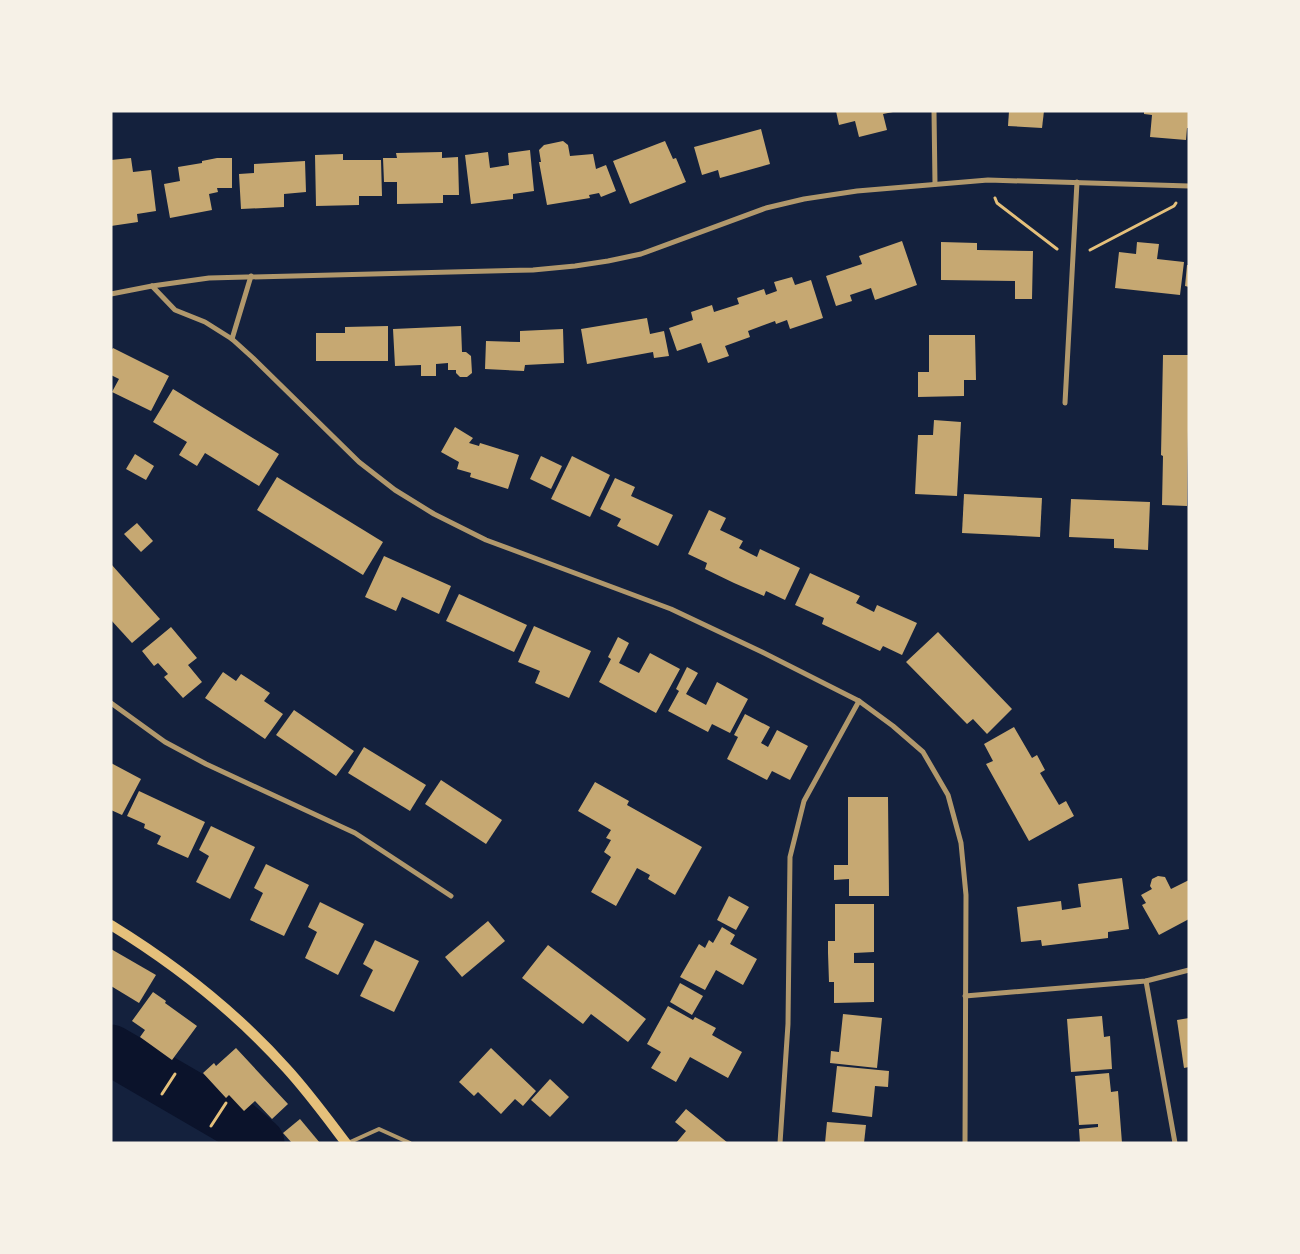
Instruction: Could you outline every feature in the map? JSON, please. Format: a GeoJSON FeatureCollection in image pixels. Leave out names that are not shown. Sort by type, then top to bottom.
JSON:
{"type":"FeatureCollection","features":[{"type":"Feature","properties":{"kind":"main road"},"geometry":{"type":"LineString","coordinates":[[111,925],[167,960],[235,1017],[287,1069],[347,1143]]}},
{"type":"Feature","properties":{"kind":"street"},"geometry":{"type":"LineString","coordinates":[[934,111],[935,184]]}},
{"type":"Feature","properties":{"kind":"street"},"geometry":{"type":"LineString","coordinates":[[111,294],[209,278],[533,270],[575,266],[640,254],[766,208],[857,190],[988,180],[1189,186]]}},
{"type":"Feature","properties":{"kind":"street"},"geometry":{"type":"LineString","coordinates":[[1065,403],[1077,182]]}},
{"type":"Feature","properties":{"kind":"street"},"geometry":{"type":"LineString","coordinates":[[232,339],[251,276]]}},
{"type":"Feature","properties":{"kind":"street"},"geometry":{"type":"LineString","coordinates":[[152,286],[175,310],[206,322],[232,339],[254,358],[359,462],[395,490],[434,514],[486,540],[671,609],[762,652],[858,701],[893,726],[923,752],[948,795],[961,843],[966,896],[966,1143]]}},
{"type":"Feature","properties":{"kind":"street"},"geometry":{"type":"LineString","coordinates":[[780,1143],[788,1024],[790,858],[804,801],[858,701]]}},
{"type":"Feature","properties":{"kind":"street"},"geometry":{"type":"LineString","coordinates":[[111,703],[165,742],[206,764],[355,833],[451,896]]}},
{"type":"Feature","properties":{"kind":"street"},"geometry":{"type":"LineString","coordinates":[[965,996],[1146,981],[1189,970]]}},
{"type":"Feature","properties":{"kind":"street"},"geometry":{"type":"LineString","coordinates":[[1146,981],[1175,1143]]}},
{"type":"Feature","properties":{"kind":"lane"},"geometry":{"type":"LineString","coordinates":[[347,1143],[379,1129],[410,1143]]}},
{"type":"Feature","properties":{"kind":"path"},"geometry":{"type":"LineString","coordinates":[[162,1094],[176,1074]]}},
{"type":"Feature","properties":{"kind":"path"},"geometry":{"type":"LineString","coordinates":[[211,1126],[226,1103]]}},
{"type":"Feature","properties":{"kind":"building"},"geometry":{"type":"Polygon","coordinates":[[[836,111],[893,112],[883,114],[887,130],[859,137],[855,121],[839,125],[836,111]]]}},
{"type":"Feature","properties":{"kind":"building"},"geometry":{"type":"Polygon","coordinates":[[[1009,111],[1044,111],[1042,128],[1008,126],[1009,111]]]}},
{"type":"Feature","properties":{"kind":"building"},"geometry":{"type":"Polygon","coordinates":[[[1144,111],[1189,111],[1189,128],[1187,128],[1186,140],[1150,137],[1152,115],[1144,114],[1144,111]]]}},
{"type":"Feature","properties":{"kind":"building"},"geometry":{"type":"Polygon","coordinates":[[[761,129],[770,164],[720,178],[718,170],[702,175],[694,147],[761,129]]]}},
{"type":"Feature","properties":{"kind":"building"},"geometry":{"type":"Polygon","coordinates":[[[563,141],[568,145],[570,156],[593,154],[596,169],[606,165],[616,191],[601,197],[599,193],[589,195],[590,198],[547,205],[539,162],[541,162],[539,150],[544,145],[563,141]]]}},
{"type":"Feature","properties":{"kind":"building"},"geometry":{"type":"Polygon","coordinates":[[[665,141],[673,159],[676,158],[686,182],[630,204],[613,161],[665,141]]]}},
{"type":"Feature","properties":{"kind":"building"},"geometry":{"type":"Polygon","coordinates":[[[530,150],[534,191],[513,194],[513,199],[471,204],[465,155],[488,152],[490,168],[509,165],[508,153],[530,150]]]}},
{"type":"Feature","properties":{"kind":"building"},"geometry":{"type":"Polygon","coordinates":[[[442,152],[442,158],[458,157],[459,195],[443,195],[443,203],[397,204],[397,182],[384,182],[383,158],[397,158],[396,153],[442,152]]]}},
{"type":"Feature","properties":{"kind":"building"},"geometry":{"type":"Polygon","coordinates":[[[343,154],[343,160],[381,160],[382,196],[359,196],[359,205],[316,206],[315,155],[343,154]]]}},
{"type":"Feature","properties":{"kind":"building"},"geometry":{"type":"Polygon","coordinates":[[[131,158],[133,172],[151,170],[156,211],[137,214],[138,222],[111,226],[111,160],[131,158]]]}},
{"type":"Feature","properties":{"kind":"building"},"geometry":{"type":"Polygon","coordinates":[[[217,158],[232,158],[232,188],[217,188],[218,192],[209,194],[212,210],[170,218],[164,184],[180,181],[178,167],[217,158]]]}},
{"type":"Feature","properties":{"kind":"building"},"geometry":{"type":"Polygon","coordinates":[[[305,161],[306,192],[284,194],[284,207],[241,209],[239,174],[254,173],[254,164],[305,161]]]}},
{"type":"Feature","properties":{"kind":"building"},"geometry":{"type":"Polygon","coordinates":[[[902,241],[917,285],[875,300],[871,288],[850,295],[852,301],[836,306],[826,276],[862,264],[859,256],[902,241]]]}},
{"type":"Feature","properties":{"kind":"building"},"geometry":{"type":"Polygon","coordinates":[[[941,242],[977,243],[977,250],[1033,251],[1032,299],[1015,299],[1015,281],[941,280],[941,242]]]}},
{"type":"Feature","properties":{"kind":"building"},"geometry":{"type":"Polygon","coordinates":[[[1137,242],[1159,244],[1157,259],[1184,262],[1180,295],[1115,288],[1119,252],[1136,254],[1137,242]]]}},
{"type":"Feature","properties":{"kind":"building"},"geometry":{"type":"Polygon","coordinates":[[[1187,265],[1189,265],[1189,287],[1185,286],[1187,265]]]}},
{"type":"Feature","properties":{"kind":"building"},"geometry":{"type":"Polygon","coordinates":[[[792,277],[795,285],[811,280],[823,318],[790,329],[787,320],[776,324],[775,321],[748,331],[750,337],[725,346],[729,356],[708,363],[701,343],[677,351],[669,328],[693,320],[691,312],[712,305],[714,312],[739,304],[737,298],[764,289],[766,295],[777,291],[774,282],[792,277]]]}},
{"type":"Feature","properties":{"kind":"building"},"geometry":{"type":"Polygon","coordinates":[[[647,318],[650,334],[664,331],[669,356],[654,358],[653,352],[587,364],[581,329],[647,318]]]}},
{"type":"Feature","properties":{"kind":"building"},"geometry":{"type":"Polygon","coordinates":[[[388,326],[388,361],[316,361],[316,333],[345,333],[345,327],[388,326]]]}},
{"type":"Feature","properties":{"kind":"building"},"geometry":{"type":"Polygon","coordinates":[[[461,326],[462,352],[466,352],[471,356],[472,373],[467,377],[460,377],[456,370],[448,370],[448,363],[436,364],[436,376],[421,376],[421,365],[395,366],[393,329],[461,326]]]}},
{"type":"Feature","properties":{"kind":"building"},"geometry":{"type":"Polygon","coordinates":[[[563,329],[564,363],[525,365],[524,371],[485,369],[486,341],[520,342],[520,331],[563,329]]]}},
{"type":"Feature","properties":{"kind":"building"},"geometry":{"type":"Polygon","coordinates":[[[929,335],[975,335],[976,380],[964,380],[964,396],[918,397],[918,372],[929,372],[929,335]]]}},
{"type":"Feature","properties":{"kind":"building"},"geometry":{"type":"Polygon","coordinates":[[[113,348],[169,376],[151,411],[112,392],[119,379],[111,375],[111,351],[113,348]]]}},
{"type":"Feature","properties":{"kind":"building"},"geometry":{"type":"Polygon","coordinates":[[[1163,355],[1189,355],[1187,506],[1162,505],[1163,355]]]}},
{"type":"Feature","properties":{"kind":"building"},"geometry":{"type":"Polygon","coordinates":[[[173,389],[279,454],[259,486],[205,453],[197,466],[179,455],[187,442],[153,422],[173,389]]]}},
{"type":"Feature","properties":{"kind":"building"},"geometry":{"type":"Polygon","coordinates":[[[934,420],[961,422],[957,496],[915,494],[918,435],[933,435],[934,420]]]}},
{"type":"Feature","properties":{"kind":"building"},"geometry":{"type":"Polygon","coordinates":[[[455,427],[473,438],[469,443],[479,446],[480,443],[519,455],[508,489],[470,477],[471,473],[457,469],[459,462],[441,452],[455,427]]]}},
{"type":"Feature","properties":{"kind":"building"},"geometry":{"type":"Polygon","coordinates":[[[135,454],[154,466],[146,480],[126,469],[135,454]]]}},
{"type":"Feature","properties":{"kind":"building"},"geometry":{"type":"Polygon","coordinates":[[[541,456],[562,466],[551,489],[530,479],[541,456]]]}},
{"type":"Feature","properties":{"kind":"building"},"geometry":{"type":"Polygon","coordinates":[[[572,456],[610,475],[590,517],[551,499],[572,456]]]}},
{"type":"Feature","properties":{"kind":"building"},"geometry":{"type":"Polygon","coordinates":[[[277,477],[383,542],[363,575],[257,510],[277,477]]]}},
{"type":"Feature","properties":{"kind":"building"},"geometry":{"type":"Polygon","coordinates":[[[615,478],[635,487],[631,496],[673,515],[658,546],[617,526],[621,519],[600,509],[615,478]]]}},
{"type":"Feature","properties":{"kind":"building"},"geometry":{"type":"Polygon","coordinates":[[[964,494],[1042,498],[1040,537],[962,533],[964,494]]]}},
{"type":"Feature","properties":{"kind":"building"},"geometry":{"type":"Polygon","coordinates":[[[1071,499],[1150,502],[1148,550],[1114,548],[1114,539],[1069,537],[1071,499]]]}},
{"type":"Feature","properties":{"kind":"building"},"geometry":{"type":"Polygon","coordinates":[[[709,510],[726,518],[720,530],[743,541],[739,548],[757,557],[760,549],[800,568],[785,600],[766,591],[764,596],[734,583],[705,569],[707,563],[688,554],[709,510]]]}},
{"type":"Feature","properties":{"kind":"building"},"geometry":{"type":"Polygon","coordinates":[[[137,523],[153,541],[141,552],[124,534],[137,523]]]}},
{"type":"Feature","properties":{"kind":"building"},"geometry":{"type":"Polygon","coordinates":[[[384,556],[451,586],[439,614],[402,597],[396,611],[365,597],[384,556]]]}},
{"type":"Feature","properties":{"kind":"building"},"geometry":{"type":"Polygon","coordinates":[[[111,564],[160,619],[132,643],[111,620],[111,564]]]}},
{"type":"Feature","properties":{"kind":"building"},"geometry":{"type":"Polygon","coordinates":[[[810,573],[860,596],[856,603],[874,612],[877,605],[917,623],[902,655],[883,646],[880,651],[822,624],[824,618],[795,605],[810,573]]]}},
{"type":"Feature","properties":{"kind":"building"},"geometry":{"type":"Polygon","coordinates":[[[459,594],[527,625],[514,652],[446,621],[459,594]]]}},
{"type":"Feature","properties":{"kind":"building"},"geometry":{"type":"Polygon","coordinates":[[[534,626],[591,651],[569,698],[535,683],[540,671],[518,662],[534,626]]]}},
{"type":"Feature","properties":{"kind":"building"},"geometry":{"type":"Polygon","coordinates":[[[171,627],[197,658],[188,665],[202,682],[183,698],[164,677],[168,674],[158,663],[154,666],[142,651],[171,627]]]}},
{"type":"Feature","properties":{"kind":"building"},"geometry":{"type":"Polygon","coordinates":[[[938,632],[1012,709],[987,734],[973,719],[967,724],[906,662],[938,632]]]}},
{"type":"Feature","properties":{"kind":"building"},"geometry":{"type":"Polygon","coordinates":[[[618,637],[629,643],[619,663],[639,673],[650,653],[680,669],[656,713],[599,682],[611,659],[608,657],[618,637]]]}},
{"type":"Feature","properties":{"kind":"building"},"geometry":{"type":"Polygon","coordinates":[[[687,667],[698,673],[686,694],[706,705],[717,682],[748,699],[730,733],[712,724],[708,732],[668,711],[679,691],[676,689],[687,667]]]}},
{"type":"Feature","properties":{"kind":"building"},"geometry":{"type":"Polygon","coordinates":[[[223,672],[236,681],[241,674],[270,693],[264,701],[283,714],[265,739],[205,698],[223,672]]]}},
{"type":"Feature","properties":{"kind":"building"},"geometry":{"type":"Polygon","coordinates":[[[294,710],[354,751],[336,776],[276,735],[294,710]]]}},
{"type":"Feature","properties":{"kind":"building"},"geometry":{"type":"Polygon","coordinates":[[[745,714],[770,727],[761,743],[768,747],[777,730],[808,746],[790,780],[772,771],[767,780],[727,759],[738,737],[734,735],[745,714]]]}},
{"type":"Feature","properties":{"kind":"building"},"geometry":{"type":"Polygon","coordinates":[[[1014,727],[1032,758],[1037,755],[1045,770],[1040,773],[1059,805],[1066,801],[1074,816],[1029,841],[986,764],[993,761],[984,744],[1014,727]]]}},
{"type":"Feature","properties":{"kind":"building"},"geometry":{"type":"Polygon","coordinates":[[[364,747],[426,785],[410,811],[348,773],[364,747]]]}},
{"type":"Feature","properties":{"kind":"building"},"geometry":{"type":"Polygon","coordinates":[[[111,763],[141,779],[122,815],[111,810],[111,763]]]}},
{"type":"Feature","properties":{"kind":"building"},"geometry":{"type":"Polygon","coordinates":[[[441,780],[502,820],[486,844],[425,804],[441,780]]]}},
{"type":"Feature","properties":{"kind":"building"},"geometry":{"type":"Polygon","coordinates":[[[595,782],[629,801],[627,805],[702,847],[675,895],[648,879],[650,875],[637,868],[616,906],[591,892],[611,857],[604,852],[611,840],[606,838],[611,830],[578,811],[595,782]]]}},
{"type":"Feature","properties":{"kind":"building"},"geometry":{"type":"Polygon","coordinates":[[[139,791],[205,822],[188,858],[157,844],[161,836],[144,828],[145,824],[127,816],[139,791]]]}},
{"type":"Feature","properties":{"kind":"building"},"geometry":{"type":"Polygon","coordinates":[[[848,797],[888,797],[889,896],[849,896],[849,879],[834,880],[834,865],[848,865],[848,797]]]}},
{"type":"Feature","properties":{"kind":"building"},"geometry":{"type":"Polygon","coordinates":[[[211,826],[255,847],[230,899],[196,882],[209,856],[199,850],[211,826]]]}},
{"type":"Feature","properties":{"kind":"building"},"geometry":{"type":"Polygon","coordinates":[[[266,864],[309,885],[284,936],[250,920],[263,893],[254,888],[266,864]]]}},
{"type":"Feature","properties":{"kind":"building"},"geometry":{"type":"Polygon","coordinates":[[[1158,876],[1165,877],[1171,889],[1189,880],[1189,919],[1159,935],[1142,905],[1146,903],[1141,895],[1152,889],[1150,886],[1152,879],[1158,876]]]}},
{"type":"Feature","properties":{"kind":"building"},"geometry":{"type":"Polygon","coordinates":[[[1122,878],[1129,929],[1108,932],[1108,938],[1042,946],[1041,940],[1021,942],[1017,907],[1061,901],[1062,910],[1081,907],[1078,884],[1122,878]]]}},
{"type":"Feature","properties":{"kind":"building"},"geometry":{"type":"Polygon","coordinates":[[[729,896],[749,907],[736,930],[717,920],[729,896]]]}},
{"type":"Feature","properties":{"kind":"building"},"geometry":{"type":"Polygon","coordinates":[[[320,902],[364,924],[338,975],[305,958],[317,932],[308,927],[320,902]]]}},
{"type":"Feature","properties":{"kind":"building"},"geometry":{"type":"Polygon","coordinates":[[[835,904],[874,904],[874,952],[854,953],[854,963],[874,963],[874,1002],[834,1003],[834,982],[829,982],[828,941],[835,941],[835,904]]]}},
{"type":"Feature","properties":{"kind":"building"},"geometry":{"type":"Polygon","coordinates":[[[488,921],[505,941],[462,977],[445,957],[488,921]]]}},
{"type":"Feature","properties":{"kind":"building"},"geometry":{"type":"Polygon","coordinates":[[[722,927],[735,935],[730,944],[757,959],[743,985],[716,970],[705,990],[680,977],[699,944],[705,948],[709,940],[713,943],[722,927]]]}},
{"type":"Feature","properties":{"kind":"building"},"geometry":{"type":"Polygon","coordinates":[[[375,940],[419,961],[394,1012],[360,996],[373,970],[363,964],[375,940]]]}},
{"type":"Feature","properties":{"kind":"building"},"geometry":{"type":"Polygon","coordinates":[[[548,945],[646,1019],[628,1042],[591,1014],[583,1024],[522,978],[548,945]]]}},
{"type":"Feature","properties":{"kind":"building"},"geometry":{"type":"Polygon","coordinates":[[[111,949],[156,975],[139,1003],[111,986],[111,949]]]}},
{"type":"Feature","properties":{"kind":"building"},"geometry":{"type":"Polygon","coordinates":[[[680,983],[703,996],[692,1015],[670,1002],[680,983]]]}},
{"type":"Feature","properties":{"kind":"building"},"geometry":{"type":"Polygon","coordinates":[[[153,992],[197,1026],[172,1060],[140,1037],[145,1030],[132,1021],[153,992]]]}},
{"type":"Feature","properties":{"kind":"building"},"geometry":{"type":"Polygon","coordinates":[[[668,1006],[693,1020],[695,1017],[716,1028],[712,1035],[742,1052],[728,1078],[690,1057],[676,1082],[651,1068],[661,1052],[647,1044],[668,1006]]]}},
{"type":"Feature","properties":{"kind":"building"},"geometry":{"type":"Polygon","coordinates":[[[843,1014],[882,1018],[877,1068],[830,1063],[831,1051],[839,1052],[843,1014]]]}},
{"type":"Feature","properties":{"kind":"building"},"geometry":{"type":"Polygon","coordinates":[[[1102,1016],[1104,1037],[1110,1036],[1112,1069],[1071,1072],[1067,1019],[1102,1016]]]}},
{"type":"Feature","properties":{"kind":"building"},"geometry":{"type":"Polygon","coordinates":[[[1189,1018],[1189,1067],[1184,1068],[1177,1020],[1189,1018]]]}},
{"type":"Feature","properties":{"kind":"building"},"geometry":{"type":"Polygon","coordinates":[[[236,1048],[288,1104],[272,1119],[255,1101],[244,1111],[229,1095],[226,1098],[203,1073],[214,1063],[216,1066],[236,1048]]]}},
{"type":"Feature","properties":{"kind":"building"},"geometry":{"type":"Polygon","coordinates":[[[491,1048],[536,1091],[523,1106],[515,1099],[501,1114],[478,1092],[474,1096],[459,1082],[491,1048]]]}},
{"type":"Feature","properties":{"kind":"building"},"geometry":{"type":"Polygon","coordinates":[[[837,1066],[889,1071],[888,1087],[875,1086],[872,1117],[832,1112],[837,1066]]]}},
{"type":"Feature","properties":{"kind":"building"},"geometry":{"type":"Polygon","coordinates":[[[1109,1073],[1111,1092],[1118,1091],[1122,1143],[1080,1143],[1079,1129],[1098,1127],[1098,1124],[1079,1125],[1075,1076],[1109,1073]]]}},
{"type":"Feature","properties":{"kind":"building"},"geometry":{"type":"Polygon","coordinates":[[[550,1079],[569,1097],[550,1117],[531,1100],[550,1079]]]}},
{"type":"Feature","properties":{"kind":"building"},"geometry":{"type":"Polygon","coordinates":[[[686,1109],[728,1143],[676,1143],[686,1131],[675,1122],[686,1109]]]}},
{"type":"Feature","properties":{"kind":"building"},"geometry":{"type":"Polygon","coordinates":[[[300,1119],[320,1143],[292,1143],[283,1133],[300,1119]]]}},
{"type":"Feature","properties":{"kind":"building"},"geometry":{"type":"Polygon","coordinates":[[[827,1122],[866,1125],[864,1143],[825,1143],[827,1122]]]}},
{"type":"Feature","properties":{"kind":"waterway"},"geometry":{"type":"LineString","coordinates":[[111,1050],[233,1121],[259,1143]]}}]}
